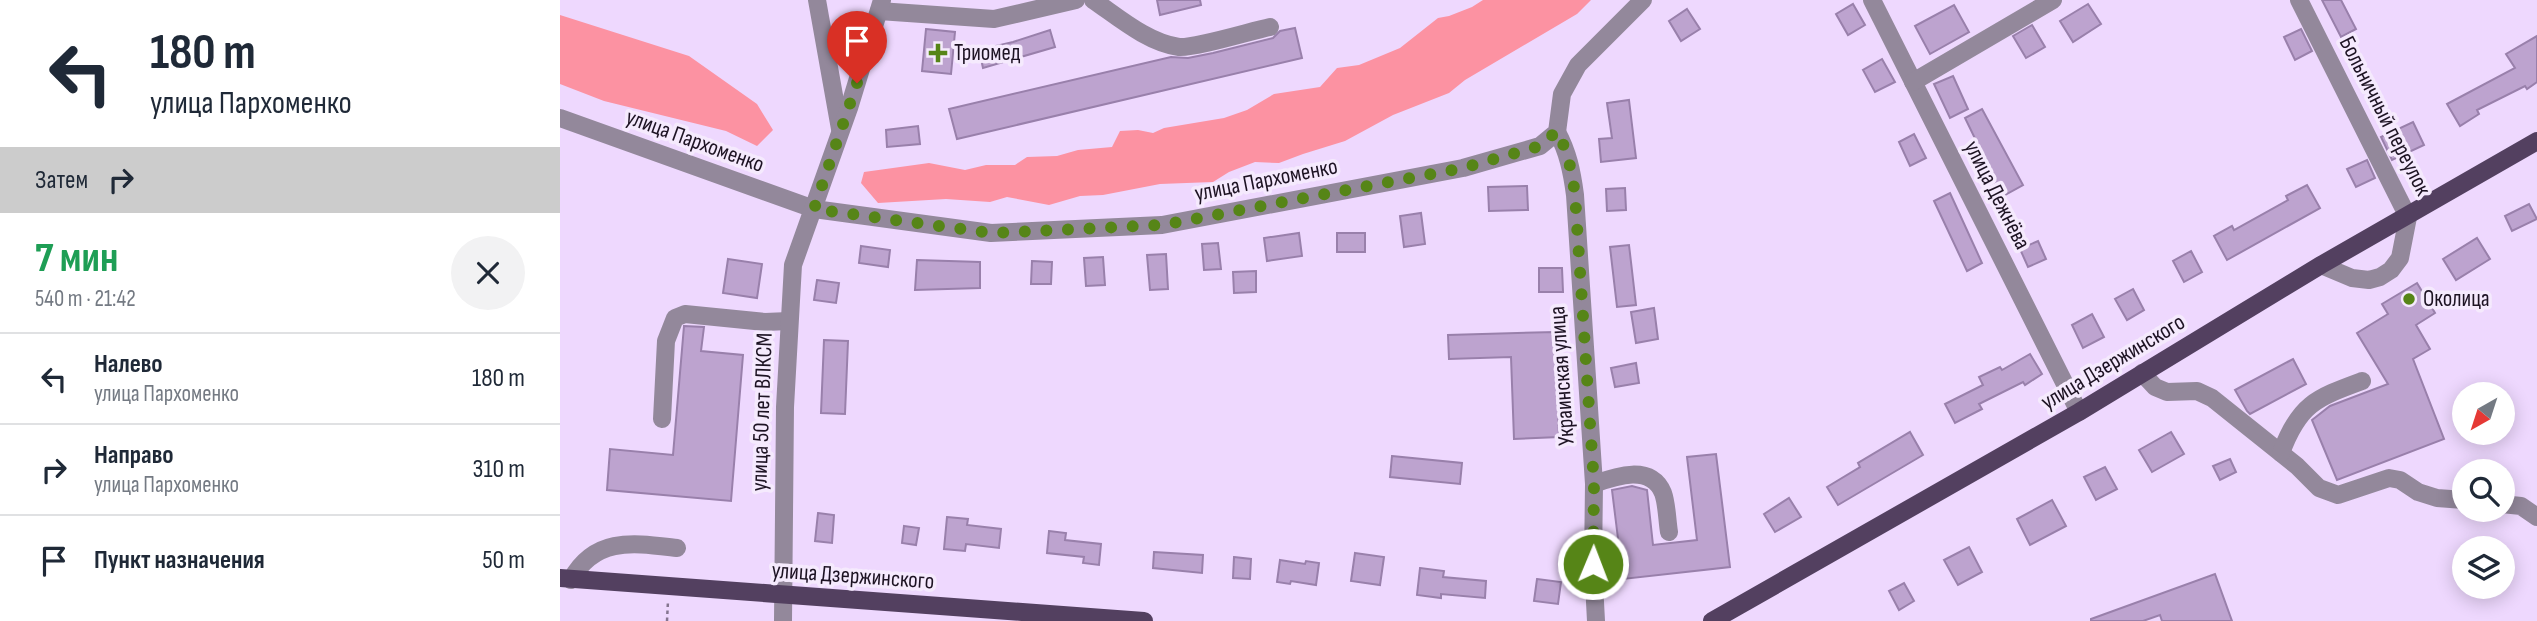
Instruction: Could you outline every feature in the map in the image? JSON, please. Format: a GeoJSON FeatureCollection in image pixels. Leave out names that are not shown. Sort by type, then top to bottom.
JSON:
{"type":"FeatureCollection","features":[{"type":"Feature","properties":{"kind":"main road","name":"улица Дзержинского"},"geometry":{"type":"LineString","coordinates":[[1712,621],[2079,412],[2321,265],[2537,141]]}},
{"type":"Feature","properties":{"kind":"main road","name":"улица Дзержинского"},"geometry":{"type":"LineString","coordinates":[[566,579],[1144,621]]}},
{"type":"Feature","properties":{"kind":"street"},"geometry":{"type":"LineString","coordinates":[[817,0],[841,132]]}},
{"type":"Feature","properties":{"kind":"street"},"geometry":{"type":"LineString","coordinates":[[814,209],[880,5],[994,19],[1076,0]]}},
{"type":"Feature","properties":{"kind":"street"},"geometry":{"type":"LineString","coordinates":[[1093,0],[1163,43],[1182,47],[1270,27]]}},
{"type":"Feature","properties":{"kind":"street"},"geometry":{"type":"LineString","coordinates":[[1557,131],[1563,94],[1578,65],[1643,0]]}},
{"type":"Feature","properties":{"kind":"street","name":"улица Дежнёва"},"geometry":{"type":"LineString","coordinates":[[1872,0],[2079,412]]}},
{"type":"Feature","properties":{"kind":"street"},"geometry":{"type":"LineString","coordinates":[[1913,82],[2053,0]]}},
{"type":"Feature","properties":{"kind":"street","name":"Больничный переулок"},"geometry":{"type":"LineString","coordinates":[[2299,0],[2408,217]]}},
{"type":"Feature","properties":{"kind":"street","name":"улица Пархоменко"},"geometry":{"type":"LineString","coordinates":[[560,118],[814,209],[991,233],[1162,225],[1463,168],[1540,146],[1557,131]]}},
{"type":"Feature","properties":{"kind":"street","name":"Украинская улица"},"geometry":{"type":"LineString","coordinates":[[1557,131],[1571,167],[1575,195],[1594,484],[1593,564],[1596,621]]}},
{"type":"Feature","properties":{"kind":"street","name":"улица 50 лет ВЛКСМ"},"geometry":{"type":"LineString","coordinates":[[783,621],[789,321],[793,264],[801,237],[814,209]]}},
{"type":"Feature","properties":{"kind":"street"},"geometry":{"type":"LineString","coordinates":[[2321,265],[2352,278],[2369,280],[2380,277],[2391,270],[2400,258],[2408,217]]}},
{"type":"Feature","properties":{"kind":"street"},"geometry":{"type":"LineString","coordinates":[[662,419],[666,341],[675,318],[684,314],[765,322],[789,321]]}},
{"type":"Feature","properties":{"kind":"street"},"geometry":{"type":"LineString","coordinates":[[2142,373],[2155,387],[2167,392],[2197,391],[2212,398],[2281,453],[2319,488],[2338,495],[2389,478],[2400,480],[2418,492],[2452,499]]}},
{"type":"Feature","properties":{"kind":"street"},"geometry":{"type":"LineString","coordinates":[[2281,453],[2289,433],[2307,407],[2326,394],[2362,381]]}},
{"type":"Feature","properties":{"kind":"street"},"geometry":{"type":"LineString","coordinates":[[1594,484],[1621,475],[1645,476],[1655,481],[1663,494],[1670,532]]}},
{"type":"Feature","properties":{"kind":"street"},"geometry":{"type":"LineString","coordinates":[[2515,505],[2521,506],[2537,517]]}},
{"type":"Feature","properties":{"kind":"street"},"geometry":{"type":"LineString","coordinates":[[566,579],[585,558],[610,547],[632,545],[677,548]]}},
{"type":"Feature","properties":{"kind":"shaded area"},"geometry":{"type":"Polygon","coordinates":[[[1483,0],[1591,0],[1577,14],[1465,80],[1449,93],[1393,115],[1345,141],[1279,163],[1255,162],[1229,172],[1213,182],[1160,184],[1103,195],[1080,196],[1049,205],[1007,197],[990,202],[946,199],[878,203],[861,183],[864,172],[929,163],[965,170],[986,165],[1015,165],[1027,157],[1057,156],[1078,150],[1112,147],[1120,131],[1153,133],[1164,128],[1224,118],[1247,110],[1274,94],[1320,87],[1337,68],[1359,65],[1400,48],[1438,18],[1472,7],[1483,0]]]}},
{"type":"Feature","properties":{"kind":"shaded area"},"geometry":{"type":"Polygon","coordinates":[[[560,15],[689,56],[757,104],[773,130],[757,146],[726,131],[604,101],[560,84],[560,15]]]}},
{"type":"Feature","properties":{"kind":"building"},"geometry":{"type":"Polygon","coordinates":[[[1157,0],[1200,0],[1201,5],[1160,15],[1157,0]]]}},
{"type":"Feature","properties":{"kind":"building"},"geometry":{"type":"Polygon","coordinates":[[[2322,0],[2341,0],[2356,29],[2341,37],[2322,0]]]}},
{"type":"Feature","properties":{"kind":"building"},"geometry":{"type":"Polygon","coordinates":[[[1853,4],[1865,25],[1848,35],[1836,14],[1853,4]]]}},
{"type":"Feature","properties":{"kind":"building"},"geometry":{"type":"Polygon","coordinates":[[[2088,4],[2101,24],[2073,42],[2060,21],[2088,4]]]}},
{"type":"Feature","properties":{"kind":"building"},"geometry":{"type":"Polygon","coordinates":[[[1954,5],[1969,32],[1930,54],[1915,26],[1954,5]]]}},
{"type":"Feature","properties":{"kind":"building"},"geometry":{"type":"Polygon","coordinates":[[[1687,9],[1700,29],[1681,41],[1669,21],[1687,9]]]}},
{"type":"Feature","properties":{"kind":"building"},"geometry":{"type":"Polygon","coordinates":[[[2032,25],[2045,47],[2026,58],[2013,36],[2032,25]]]}},
{"type":"Feature","properties":{"kind":"building"},"geometry":{"type":"Polygon","coordinates":[[[1295,28],[1302,58],[957,139],[949,109],[1171,57],[1188,58],[1213,53],[1273,38],[1280,31],[1295,28]]]}},
{"type":"Feature","properties":{"kind":"building"},"geometry":{"type":"Polygon","coordinates":[[[926,29],[955,32],[951,74],[922,71],[926,29]]]}},
{"type":"Feature","properties":{"kind":"building"},"geometry":{"type":"Polygon","coordinates":[[[2301,29],[2312,51],[2295,60],[2284,37],[2301,29]]]}},
{"type":"Feature","properties":{"kind":"building"},"geometry":{"type":"Polygon","coordinates":[[[1050,30],[1055,47],[983,68],[979,50],[1050,30]]]}},
{"type":"Feature","properties":{"kind":"building"},"geometry":{"type":"Polygon","coordinates":[[[2537,36],[2537,82],[2527,89],[2525,86],[2477,110],[2479,114],[2460,126],[2447,104],[2515,68],[2506,54],[2537,36]]]}},
{"type":"Feature","properties":{"kind":"building"},"geometry":{"type":"Polygon","coordinates":[[[1882,59],[1895,82],[1875,92],[1863,70],[1882,59]]]}},
{"type":"Feature","properties":{"kind":"building"},"geometry":{"type":"Polygon","coordinates":[[[1953,76],[1968,109],[1950,118],[1934,84],[1953,76]]]}},
{"type":"Feature","properties":{"kind":"building"},"geometry":{"type":"Polygon","coordinates":[[[1629,100],[1636,158],[1601,162],[1599,139],[1612,138],[1607,103],[1629,100]]]}},
{"type":"Feature","properties":{"kind":"building"},"geometry":{"type":"Polygon","coordinates":[[[1982,109],[2023,185],[1996,200],[1976,165],[1985,159],[1965,118],[1982,109]]]}},
{"type":"Feature","properties":{"kind":"building"},"geometry":{"type":"Polygon","coordinates":[[[2413,122],[2424,145],[2392,160],[2381,137],[2413,122]]]}},
{"type":"Feature","properties":{"kind":"building"},"geometry":{"type":"Polygon","coordinates":[[[918,126],[920,144],[887,147],[886,130],[918,126]]]}},
{"type":"Feature","properties":{"kind":"building"},"geometry":{"type":"Polygon","coordinates":[[[1914,134],[1926,158],[1910,166],[1899,142],[1914,134]]]}},
{"type":"Feature","properties":{"kind":"building"},"geometry":{"type":"Polygon","coordinates":[[[2367,160],[2375,178],[2356,187],[2347,169],[2367,160]]]}},
{"type":"Feature","properties":{"kind":"building"},"geometry":{"type":"Polygon","coordinates":[[[2307,185],[2320,208],[2227,260],[2214,236],[2232,226],[2234,230],[2288,200],[2286,196],[2307,185]]]}},
{"type":"Feature","properties":{"kind":"building"},"geometry":{"type":"Polygon","coordinates":[[[1527,186],[1528,210],[1489,211],[1488,187],[1527,186]]]}},
{"type":"Feature","properties":{"kind":"building"},"geometry":{"type":"Polygon","coordinates":[[[1625,188],[1626,210],[1607,211],[1606,189],[1625,188]]]}},
{"type":"Feature","properties":{"kind":"building"},"geometry":{"type":"Polygon","coordinates":[[[1950,193],[1982,263],[1967,271],[1934,201],[1950,193]]]}},
{"type":"Feature","properties":{"kind":"building"},"geometry":{"type":"Polygon","coordinates":[[[2529,204],[2537,219],[2512,231],[2505,216],[2529,204]]]}},
{"type":"Feature","properties":{"kind":"building"},"geometry":{"type":"Polygon","coordinates":[[[1421,213],[1425,244],[1404,247],[1400,216],[1421,213]]]}},
{"type":"Feature","properties":{"kind":"building"},"geometry":{"type":"Polygon","coordinates":[[[1299,233],[1302,256],[1267,261],[1264,238],[1299,233]]]}},
{"type":"Feature","properties":{"kind":"building"},"geometry":{"type":"Polygon","coordinates":[[[1337,233],[1365,233],[1365,252],[1337,252],[1337,233]]]}},
{"type":"Feature","properties":{"kind":"building"},"geometry":{"type":"Polygon","coordinates":[[[2477,238],[2490,259],[2456,280],[2443,259],[2477,238]]]}},
{"type":"Feature","properties":{"kind":"building"},"geometry":{"type":"Polygon","coordinates":[[[2038,241],[2046,259],[2028,267],[2020,249],[2038,241]]]}},
{"type":"Feature","properties":{"kind":"building"},"geometry":{"type":"Polygon","coordinates":[[[1218,243],[1221,269],[1204,270],[1202,244],[1218,243]]]}},
{"type":"Feature","properties":{"kind":"building"},"geometry":{"type":"Polygon","coordinates":[[[1629,245],[1636,305],[1617,307],[1610,247],[1629,245]]]}},
{"type":"Feature","properties":{"kind":"building"},"geometry":{"type":"Polygon","coordinates":[[[861,246],[890,250],[888,267],[859,263],[861,246]]]}},
{"type":"Feature","properties":{"kind":"building"},"geometry":{"type":"Polygon","coordinates":[[[2191,251],[2202,272],[2184,282],[2173,261],[2191,251]]]}},
{"type":"Feature","properties":{"kind":"building"},"geometry":{"type":"Polygon","coordinates":[[[1166,254],[1168,289],[1150,290],[1147,255],[1166,254]]]}},
{"type":"Feature","properties":{"kind":"building"},"geometry":{"type":"Polygon","coordinates":[[[1103,257],[1105,285],[1086,286],[1084,258],[1103,257]]]}},
{"type":"Feature","properties":{"kind":"building"},"geometry":{"type":"Polygon","coordinates":[[[728,259],[762,264],[757,298],[723,293],[728,259]]]}},
{"type":"Feature","properties":{"kind":"building"},"geometry":{"type":"Polygon","coordinates":[[[917,260],[980,262],[980,288],[915,290],[917,260]]]}},
{"type":"Feature","properties":{"kind":"building"},"geometry":{"type":"Polygon","coordinates":[[[1032,261],[1052,262],[1051,284],[1031,284],[1032,261]]]}},
{"type":"Feature","properties":{"kind":"building"},"geometry":{"type":"Polygon","coordinates":[[[1539,268],[1562,268],[1563,292],[1539,292],[1539,268]]]}},
{"type":"Feature","properties":{"kind":"building"},"geometry":{"type":"Polygon","coordinates":[[[1256,271],[1256,292],[1234,293],[1233,272],[1256,271]]]}},
{"type":"Feature","properties":{"kind":"building"},"geometry":{"type":"Polygon","coordinates":[[[817,280],[839,283],[836,303],[814,300],[817,280]]]}},
{"type":"Feature","properties":{"kind":"building"},"geometry":{"type":"Polygon","coordinates":[[[2417,283],[2435,313],[2416,325],[2430,349],[2413,359],[2444,439],[2337,480],[2312,420],[2330,406],[2388,384],[2357,333],[2388,314],[2382,304],[2417,283]]]}},
{"type":"Feature","properties":{"kind":"building"},"geometry":{"type":"Polygon","coordinates":[[[2133,289],[2144,310],[2127,320],[2115,299],[2133,289]]]}},
{"type":"Feature","properties":{"kind":"building"},"geometry":{"type":"Polygon","coordinates":[[[1654,308],[1658,339],[1636,343],[1631,312],[1654,308]]]}},
{"type":"Feature","properties":{"kind":"building"},"geometry":{"type":"Polygon","coordinates":[[[2092,314],[2104,337],[2083,348],[2072,325],[2092,314]]]}},
{"type":"Feature","properties":{"kind":"building"},"geometry":{"type":"Polygon","coordinates":[[[684,326],[704,327],[701,351],[743,355],[731,501],[607,490],[610,449],[673,455],[684,326]]]}},
{"type":"Feature","properties":{"kind":"building"},"geometry":{"type":"Polygon","coordinates":[[[1555,332],[1559,437],[1514,439],[1511,357],[1449,359],[1448,335],[1555,332]]]}},
{"type":"Feature","properties":{"kind":"building"},"geometry":{"type":"Polygon","coordinates":[[[824,340],[848,341],[845,414],[821,413],[824,340]]]}},
{"type":"Feature","properties":{"kind":"building"},"geometry":{"type":"Polygon","coordinates":[[[2030,354],[2042,374],[2025,385],[2023,382],[1979,404],[1982,409],[1955,423],[1945,404],[1983,385],[1979,377],[2000,367],[2002,370],[2030,354]]]}},
{"type":"Feature","properties":{"kind":"building"},"geometry":{"type":"Polygon","coordinates":[[[2293,359],[2306,384],[2250,414],[2235,390],[2293,359]]]}},
{"type":"Feature","properties":{"kind":"building"},"geometry":{"type":"Polygon","coordinates":[[[1636,363],[1639,383],[1615,387],[1611,368],[1636,363]]]}},
{"type":"Feature","properties":{"kind":"building"},"geometry":{"type":"Polygon","coordinates":[[[1910,432],[1923,455],[1838,505],[1827,487],[1860,467],[1858,463],[1910,432]]]}},
{"type":"Feature","properties":{"kind":"building"},"geometry":{"type":"Polygon","coordinates":[[[2171,432],[2184,454],[2152,472],[2139,450],[2171,432]]]}},
{"type":"Feature","properties":{"kind":"building"},"geometry":{"type":"Polygon","coordinates":[[[1716,454],[1730,567],[1623,579],[1612,490],[1632,486],[1647,490],[1653,545],[1697,540],[1687,457],[1716,454]]]}},
{"type":"Feature","properties":{"kind":"building"},"geometry":{"type":"Polygon","coordinates":[[[1392,456],[1462,463],[1460,484],[1390,477],[1392,456]]]}},
{"type":"Feature","properties":{"kind":"building"},"geometry":{"type":"Polygon","coordinates":[[[2230,459],[2236,472],[2220,480],[2213,466],[2230,459]]]}},
{"type":"Feature","properties":{"kind":"building"},"geometry":{"type":"Polygon","coordinates":[[[2105,467],[2117,489],[2096,500],[2084,477],[2105,467]]]}},
{"type":"Feature","properties":{"kind":"building"},"geometry":{"type":"Polygon","coordinates":[[[1789,498],[1801,517],[1775,532],[1764,514],[1789,498]]]}},
{"type":"Feature","properties":{"kind":"building"},"geometry":{"type":"Polygon","coordinates":[[[2052,500],[2066,526],[2030,545],[2017,519],[2052,500]]]}},
{"type":"Feature","properties":{"kind":"building"},"geometry":{"type":"Polygon","coordinates":[[[818,513],[834,515],[832,543],[815,541],[818,513]]]}},
{"type":"Feature","properties":{"kind":"building"},"geometry":{"type":"Polygon","coordinates":[[[947,517],[968,519],[967,525],[1001,529],[999,548],[966,544],[965,551],[944,549],[947,517]]]}},
{"type":"Feature","properties":{"kind":"building"},"geometry":{"type":"Polygon","coordinates":[[[904,526],[919,528],[916,545],[902,543],[904,526]]]}},
{"type":"Feature","properties":{"kind":"building"},"geometry":{"type":"Polygon","coordinates":[[[1049,531],[1066,533],[1065,540],[1101,544],[1099,565],[1083,563],[1084,557],[1047,553],[1049,531]]]}},
{"type":"Feature","properties":{"kind":"building"},"geometry":{"type":"Polygon","coordinates":[[[1969,547],[1982,572],[1958,585],[1944,560],[1969,547]]]}},
{"type":"Feature","properties":{"kind":"building"},"geometry":{"type":"Polygon","coordinates":[[[1154,552],[1203,555],[1202,573],[1153,568],[1154,552]]]}},
{"type":"Feature","properties":{"kind":"building"},"geometry":{"type":"Polygon","coordinates":[[[1355,553],[1384,557],[1380,585],[1351,581],[1355,553]]]}},
{"type":"Feature","properties":{"kind":"building"},"geometry":{"type":"Polygon","coordinates":[[[1234,557],[1251,559],[1250,579],[1233,578],[1234,557]]]}},
{"type":"Feature","properties":{"kind":"building"},"geometry":{"type":"Polygon","coordinates":[[[1280,560],[1319,563],[1316,585],[1277,582],[1280,560]]]}},
{"type":"Feature","properties":{"kind":"building"},"geometry":{"type":"Polygon","coordinates":[[[1420,568],[1444,571],[1443,577],[1486,581],[1485,598],[1417,595],[1420,568]]]}},
{"type":"Feature","properties":{"kind":"building"},"geometry":{"type":"Polygon","coordinates":[[[2215,574],[2232,621],[2162,621],[2160,615],[2143,621],[2091,621],[2091,619],[2215,574]]]}},
{"type":"Feature","properties":{"kind":"building"},"geometry":{"type":"Polygon","coordinates":[[[1537,579],[1561,582],[1558,604],[1534,601],[1537,579]]]}},
{"type":"Feature","properties":{"kind":"building"},"geometry":{"type":"Polygon","coordinates":[[[1904,583],[1914,601],[1899,610],[1889,591],[1904,583]]]}},
{"type":"Feature","properties":{"kind":"place","name":"Триомед"},"geometry":{"type":"Point","coordinates":[938,53]}},
{"type":"Feature","properties":{"kind":"place","name":"Околица"},"geometry":{"type":"Point","coordinates":[2409,299]}},
{"type":"Feature","properties":{"kind":"route"},"geometry":{"type":"LineString","coordinates":[[857,83],[814,209],[991,233],[1162,225],[1463,168],[1540,146],[1557,131],[1571,167],[1575,195],[1594,484],[1593,564]]}}]}
